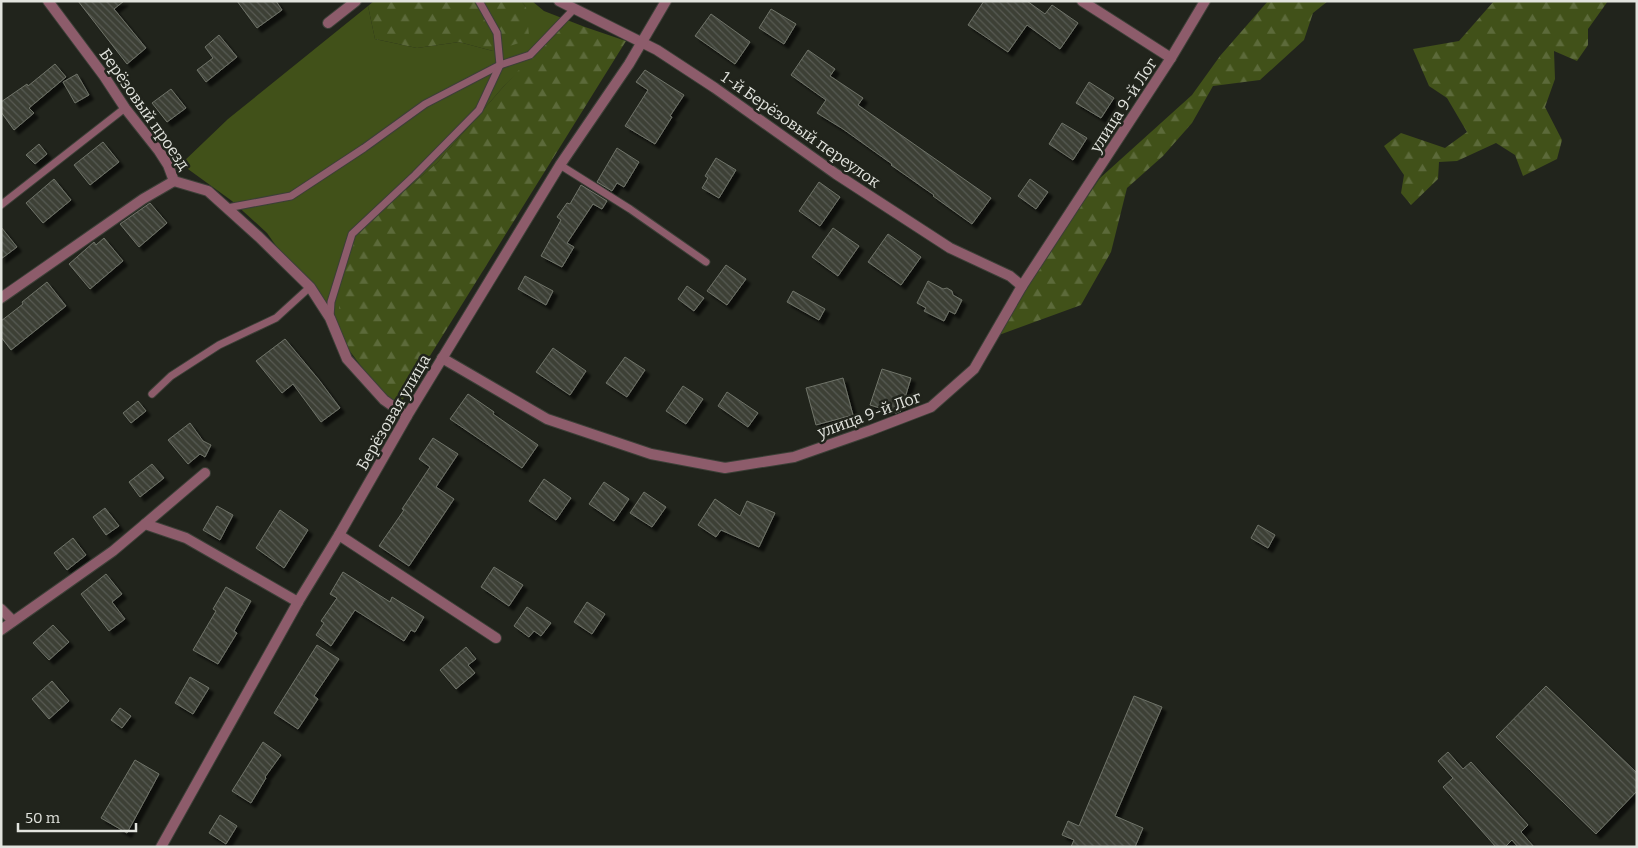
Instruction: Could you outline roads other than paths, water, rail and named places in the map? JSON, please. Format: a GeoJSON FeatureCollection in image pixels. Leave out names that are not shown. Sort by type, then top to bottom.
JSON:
{"type":"FeatureCollection","features":[{"type":"Feature","properties":{"kind":"street","name":"Берёзовый проезд"},"geometry":{"type":"LineString","coordinates":[[48,1],[104,76],[124,108],[159,151],[168,165],[174,181],[208,192],[259,237],[310,288],[330,318],[347,359],[384,400],[407,416]]}},
{"type":"Feature","properties":{"kind":"street"},"geometry":{"type":"LineString","coordinates":[[328,23],[356,1]]}},
{"type":"Feature","properties":{"kind":"street","name":"1-й Берёзовый переулок"},"geometry":{"type":"LineString","coordinates":[[559,1],[642,42],[715,88],[836,174],[950,248],[1010,276],[1022,286]]}},
{"type":"Feature","properties":{"kind":"street","name":"Берёзовая улица"},"geometry":{"type":"LineString","coordinates":[[161,847],[298,602],[407,416],[560,165],[629,64],[666,1]]}},
{"type":"Feature","properties":{"kind":"street"},"geometry":{"type":"LineString","coordinates":[[1082,1],[1172,58]]}},
{"type":"Feature","properties":{"kind":"street","name":"улица 9-й Лог"},"geometry":{"type":"LineString","coordinates":[[442,358],[547,419],[651,454],[725,468],[794,457],[931,407],[974,369],[1022,286],[1172,58],[1205,1]]}},
{"type":"Feature","properties":{"kind":"street"},"geometry":{"type":"LineString","coordinates":[[1,298],[143,199],[174,181]]}},
{"type":"Feature","properties":{"kind":"street"},"geometry":{"type":"LineString","coordinates":[[1,630],[113,551],[205,472]]}},
{"type":"Feature","properties":{"kind":"street"},"geometry":{"type":"LineString","coordinates":[[145,524],[186,538],[298,602]]}},
{"type":"Feature","properties":{"kind":"street"},"geometry":{"type":"LineString","coordinates":[[339,535],[496,638]]}},
{"type":"Feature","properties":{"kind":"street"},"geometry":{"type":"LineString","coordinates":[[1,609],[14,621]]}},
{"type":"Feature","properties":{"kind":"lane"},"geometry":{"type":"LineString","coordinates":[[330,318],[331,302],[352,234],[415,175],[479,110],[500,65],[497,33],[479,1]]}},
{"type":"Feature","properties":{"kind":"lane"},"geometry":{"type":"LineString","coordinates":[[227,208],[292,196],[425,104],[500,65],[530,55],[574,9]]}},
{"type":"Feature","properties":{"kind":"lane"},"geometry":{"type":"LineString","coordinates":[[1,205],[124,108]]}},
{"type":"Feature","properties":{"kind":"lane"},"geometry":{"type":"LineString","coordinates":[[560,165],[630,209],[706,262]]}},
{"type":"Feature","properties":{"kind":"lane"},"geometry":{"type":"LineString","coordinates":[[152,394],[172,376],[220,345],[276,318],[310,288]]}}]}
